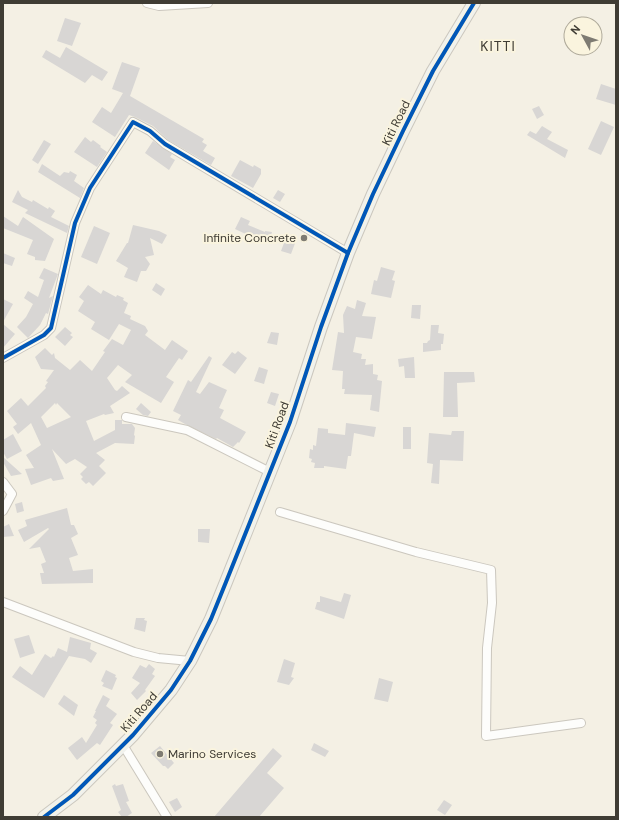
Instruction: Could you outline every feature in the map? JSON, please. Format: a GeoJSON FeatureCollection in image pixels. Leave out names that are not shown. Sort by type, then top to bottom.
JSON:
{"type":"FeatureCollection","features":[{"type":"Feature","properties":{"kind":"street"},"geometry":{"type":"LineString","coordinates":[[147,3],[159,6],[208,3]]}},
{"type":"Feature","properties":{"kind":"street","name":"Kiti Road"},"geometry":{"type":"LineString","coordinates":[[44,817],[73,795],[123,745],[151,715],[171,690],[190,661],[211,619],[290,422],[321,327],[348,253],[373,194],[403,130],[433,72],[474,3]]}},
{"type":"Feature","properties":{"kind":"street"},"geometry":{"type":"LineString","coordinates":[[3,358],[41,337],[51,328],[75,223],[90,188],[133,122],[150,131],[166,144],[348,253]]}},
{"type":"Feature","properties":{"kind":"street"},"geometry":{"type":"LineString","coordinates":[[126,417],[187,430],[270,472]]}},
{"type":"Feature","properties":{"kind":"street"},"geometry":{"type":"LineString","coordinates":[[3,482],[12,494],[3,512]]}},
{"type":"Feature","properties":{"kind":"street"},"geometry":{"type":"LineString","coordinates":[[280,512],[416,552],[491,570],[492,603],[487,648],[486,736],[581,724]]}},
{"type":"Feature","properties":{"kind":"street"},"geometry":{"type":"LineString","coordinates":[[3,602],[134,652],[158,658],[190,661]]}},
{"type":"Feature","properties":{"kind":"street"},"geometry":{"type":"LineString","coordinates":[[123,745],[167,817]]}},
{"type":"Feature","properties":{"kind":"building"},"geometry":{"type":"Polygon","coordinates":[[[65,18],[81,23],[72,46],[57,41],[65,18]]]}},
{"type":"Feature","properties":{"kind":"building"},"geometry":{"type":"Polygon","coordinates":[[[66,47],[108,72],[102,81],[92,75],[85,83],[42,57],[46,50],[60,58],[66,47]]]}},
{"type":"Feature","properties":{"kind":"building"},"geometry":{"type":"Polygon","coordinates":[[[122,62],[140,68],[130,96],[204,139],[202,142],[207,145],[203,151],[215,158],[211,165],[168,140],[153,126],[135,117],[129,115],[115,137],[92,122],[102,107],[111,113],[123,93],[112,89],[122,62]]]}},
{"type":"Feature","properties":{"kind":"building"},"geometry":{"type":"Polygon","coordinates":[[[601,84],[616,89],[616,105],[596,99],[601,84]]]}},
{"type":"Feature","properties":{"kind":"building"},"geometry":{"type":"Polygon","coordinates":[[[539,106],[544,115],[537,119],[532,109],[539,106]]]}},
{"type":"Feature","properties":{"kind":"building"},"geometry":{"type":"Polygon","coordinates":[[[601,121],[614,127],[601,155],[588,149],[601,121]]]}},
{"type":"Feature","properties":{"kind":"building"},"geometry":{"type":"Polygon","coordinates":[[[542,126],[552,132],[547,139],[568,150],[565,158],[527,135],[530,131],[536,134],[542,126]]]}},
{"type":"Feature","properties":{"kind":"building"},"geometry":{"type":"Polygon","coordinates":[[[85,137],[91,142],[93,140],[107,152],[97,167],[74,152],[85,137]]]}},
{"type":"Feature","properties":{"kind":"building"},"geometry":{"type":"Polygon","coordinates":[[[44,140],[51,144],[38,164],[32,160],[44,140]]]}},
{"type":"Feature","properties":{"kind":"building"},"geometry":{"type":"Polygon","coordinates":[[[153,141],[172,154],[170,157],[175,160],[169,170],[145,153],[153,141]]]}},
{"type":"Feature","properties":{"kind":"building"},"geometry":{"type":"Polygon","coordinates":[[[240,160],[253,167],[254,165],[261,169],[261,174],[253,188],[231,176],[240,160]]]}},
{"type":"Feature","properties":{"kind":"building"},"geometry":{"type":"Polygon","coordinates":[[[42,164],[60,176],[64,172],[69,173],[70,171],[77,175],[74,181],[84,188],[80,198],[38,172],[42,164]]]}},
{"type":"Feature","properties":{"kind":"building"},"geometry":{"type":"Polygon","coordinates":[[[18,190],[22,197],[32,202],[33,200],[48,209],[49,207],[55,211],[51,217],[69,226],[67,233],[25,213],[28,210],[12,202],[18,190]]]}},
{"type":"Feature","properties":{"kind":"building"},"geometry":{"type":"Polygon","coordinates":[[[278,190],[285,194],[280,202],[273,198],[278,190]]]}},
{"type":"Feature","properties":{"kind":"building"},"geometry":{"type":"Polygon","coordinates":[[[3,216],[18,226],[23,217],[54,239],[45,261],[35,260],[35,257],[27,254],[33,240],[3,228],[3,216]]]}},
{"type":"Feature","properties":{"kind":"building"},"geometry":{"type":"Polygon","coordinates":[[[241,217],[250,221],[248,225],[265,232],[272,232],[271,235],[279,239],[278,242],[252,237],[235,229],[241,217]]]}},
{"type":"Feature","properties":{"kind":"building"},"geometry":{"type":"Polygon","coordinates":[[[133,225],[159,231],[167,235],[162,244],[150,238],[154,255],[145,257],[150,264],[146,271],[141,271],[137,282],[124,277],[128,268],[116,261],[128,243],[133,225]]]}},
{"type":"Feature","properties":{"kind":"building"},"geometry":{"type":"Polygon","coordinates":[[[94,226],[110,233],[97,264],[81,257],[94,226]]]}},
{"type":"Feature","properties":{"kind":"building"},"geometry":{"type":"Polygon","coordinates":[[[287,235],[297,238],[291,254],[281,251],[287,235]]]}},
{"type":"Feature","properties":{"kind":"building"},"geometry":{"type":"Polygon","coordinates":[[[3,253],[15,258],[12,266],[3,263],[3,253]]]}},
{"type":"Feature","properties":{"kind":"building"},"geometry":{"type":"Polygon","coordinates":[[[381,267],[395,271],[392,280],[395,281],[391,298],[371,294],[374,280],[377,281],[381,267]]]}},
{"type":"Feature","properties":{"kind":"building"},"geometry":{"type":"Polygon","coordinates":[[[44,268],[58,274],[49,298],[53,296],[48,314],[46,313],[40,325],[28,338],[17,327],[26,317],[33,304],[24,298],[28,291],[38,297],[44,280],[39,278],[44,268]]]}},
{"type":"Feature","properties":{"kind":"building"},"geometry":{"type":"Polygon","coordinates":[[[156,283],[165,289],[161,296],[152,290],[156,283]]]}},
{"type":"Feature","properties":{"kind":"building"},"geometry":{"type":"Polygon","coordinates":[[[88,285],[101,294],[103,290],[116,297],[117,295],[124,298],[123,300],[128,303],[124,313],[131,316],[130,319],[145,326],[148,331],[145,335],[165,350],[172,340],[188,351],[182,360],[179,358],[166,377],[174,382],[161,403],[125,382],[132,375],[118,365],[107,378],[115,390],[117,391],[122,386],[130,393],[110,406],[114,413],[104,414],[86,421],[94,441],[115,430],[115,420],[122,420],[122,424],[132,424],[135,428],[134,444],[115,443],[96,453],[105,460],[99,466],[106,473],[93,486],[89,482],[86,484],[81,479],[83,477],[80,474],[87,467],[75,459],[66,464],[52,449],[64,479],[53,481],[51,478],[31,485],[25,469],[34,468],[26,455],[41,445],[31,423],[18,434],[13,427],[17,424],[7,411],[21,398],[28,406],[46,388],[45,386],[48,382],[46,381],[54,370],[41,369],[35,357],[45,348],[52,355],[54,353],[55,358],[70,370],[80,360],[92,371],[105,352],[103,351],[112,339],[123,345],[131,330],[119,324],[109,340],[91,329],[95,322],[78,311],[84,301],[79,297],[88,285]],[[55,403],[41,417],[47,428],[71,417],[57,403],[56,405],[55,403]]]}},
{"type":"Feature","properties":{"kind":"building"},"geometry":{"type":"Polygon","coordinates":[[[3,299],[13,304],[3,322],[3,299]]]}},
{"type":"Feature","properties":{"kind":"building"},"geometry":{"type":"Polygon","coordinates":[[[357,300],[366,303],[362,316],[376,317],[372,339],[356,337],[353,352],[362,354],[361,359],[366,359],[365,365],[373,364],[373,374],[378,375],[377,380],[382,381],[379,412],[370,410],[372,395],[344,394],[345,389],[342,389],[343,371],[332,370],[338,332],[344,333],[343,315],[347,306],[355,309],[357,300]]]}},
{"type":"Feature","properties":{"kind":"building"},"geometry":{"type":"Polygon","coordinates":[[[412,305],[421,305],[420,319],[411,318],[412,305]]]}},
{"type":"Feature","properties":{"kind":"building"},"geometry":{"type":"Polygon","coordinates":[[[3,324],[15,334],[3,348],[3,324]]]}},
{"type":"Feature","properties":{"kind":"building"},"geometry":{"type":"Polygon","coordinates":[[[431,325],[439,325],[438,333],[444,334],[443,344],[441,344],[441,350],[423,352],[423,343],[427,343],[430,340],[431,325]]]}},
{"type":"Feature","properties":{"kind":"building"},"geometry":{"type":"Polygon","coordinates":[[[65,327],[72,333],[70,335],[73,337],[65,346],[55,337],[65,327]]]}},
{"type":"Feature","properties":{"kind":"building"},"geometry":{"type":"Polygon","coordinates":[[[271,332],[279,333],[277,345],[267,343],[271,332]]]}},
{"type":"Feature","properties":{"kind":"building"},"geometry":{"type":"Polygon","coordinates":[[[238,351],[247,358],[235,374],[222,365],[232,352],[235,354],[238,351]]]}},
{"type":"Feature","properties":{"kind":"building"},"geometry":{"type":"Polygon","coordinates":[[[209,356],[212,358],[196,392],[200,394],[209,382],[227,390],[219,408],[224,410],[220,418],[246,432],[239,443],[238,442],[233,447],[178,420],[181,415],[173,411],[188,380],[191,382],[209,356]]]}},
{"type":"Feature","properties":{"kind":"building"},"geometry":{"type":"Polygon","coordinates":[[[414,357],[415,378],[405,378],[404,366],[399,367],[398,359],[414,357]]]}},
{"type":"Feature","properties":{"kind":"building"},"geometry":{"type":"Polygon","coordinates":[[[259,367],[268,370],[264,384],[254,381],[259,367]]]}},
{"type":"Feature","properties":{"kind":"building"},"geometry":{"type":"Polygon","coordinates":[[[444,372],[474,372],[475,382],[457,383],[458,417],[443,417],[444,372]]]}},
{"type":"Feature","properties":{"kind":"building"},"geometry":{"type":"Polygon","coordinates":[[[271,392],[279,394],[275,406],[267,403],[271,392]]]}},
{"type":"Feature","properties":{"kind":"building"},"geometry":{"type":"Polygon","coordinates":[[[141,403],[151,412],[148,416],[143,415],[136,409],[141,403]]]}},
{"type":"Feature","properties":{"kind":"building"},"geometry":{"type":"Polygon","coordinates":[[[346,423],[376,427],[374,437],[354,433],[351,456],[348,456],[346,469],[324,466],[324,468],[314,468],[315,463],[311,462],[312,459],[309,458],[310,449],[313,450],[313,445],[316,446],[318,428],[328,429],[328,433],[345,435],[346,423]]]}},
{"type":"Feature","properties":{"kind":"building"},"geometry":{"type":"Polygon","coordinates":[[[403,427],[411,427],[411,449],[403,449],[403,427]]]}},
{"type":"Feature","properties":{"kind":"building"},"geometry":{"type":"Polygon","coordinates":[[[452,431],[464,431],[463,461],[440,460],[439,484],[431,483],[433,464],[427,463],[429,433],[451,435],[452,431]]]}},
{"type":"Feature","properties":{"kind":"building"},"geometry":{"type":"Polygon","coordinates":[[[13,434],[22,451],[7,459],[3,452],[3,440],[13,434]]]}},
{"type":"Feature","properties":{"kind":"building"},"geometry":{"type":"Polygon","coordinates":[[[3,457],[22,474],[11,476],[3,462],[3,457]]]}},
{"type":"Feature","properties":{"kind":"building"},"geometry":{"type":"Polygon","coordinates":[[[22,502],[24,511],[17,513],[15,504],[22,502]]]}},
{"type":"Feature","properties":{"kind":"building"},"geometry":{"type":"Polygon","coordinates":[[[67,508],[71,525],[74,525],[78,534],[71,538],[78,555],[69,558],[73,571],[93,569],[93,583],[42,584],[40,573],[44,573],[41,564],[46,562],[40,547],[29,549],[49,529],[48,528],[24,542],[18,530],[27,526],[25,520],[67,508]]]}},
{"type":"Feature","properties":{"kind":"building"},"geometry":{"type":"Polygon","coordinates":[[[9,524],[14,536],[3,537],[3,527],[9,524]]]}},
{"type":"Feature","properties":{"kind":"building"},"geometry":{"type":"Polygon","coordinates":[[[198,529],[210,529],[209,543],[198,542],[198,529]]]}},
{"type":"Feature","properties":{"kind":"building"},"geometry":{"type":"Polygon","coordinates":[[[344,593],[351,595],[344,619],[315,609],[317,602],[320,602],[320,596],[341,602],[344,593]]]}},
{"type":"Feature","properties":{"kind":"building"},"geometry":{"type":"Polygon","coordinates":[[[136,618],[145,618],[144,620],[147,621],[145,632],[134,629],[136,618]]]}},
{"type":"Feature","properties":{"kind":"building"},"geometry":{"type":"Polygon","coordinates":[[[29,635],[35,653],[20,658],[14,639],[29,635]]]}},
{"type":"Feature","properties":{"kind":"building"},"geometry":{"type":"Polygon","coordinates":[[[70,637],[91,643],[90,649],[97,653],[91,663],[85,659],[69,656],[44,698],[12,677],[20,666],[32,675],[45,654],[51,658],[53,656],[54,657],[58,648],[67,652],[70,637]]]}},
{"type":"Feature","properties":{"kind":"building"},"geometry":{"type":"Polygon","coordinates":[[[284,659],[295,663],[291,677],[294,678],[289,685],[277,682],[284,659]]]}},
{"type":"Feature","properties":{"kind":"building"},"geometry":{"type":"Polygon","coordinates":[[[149,664],[155,669],[152,674],[155,676],[145,690],[146,691],[137,700],[131,693],[140,683],[132,678],[140,665],[146,668],[149,664]]]}},
{"type":"Feature","properties":{"kind":"building"},"geometry":{"type":"Polygon","coordinates":[[[106,670],[116,675],[115,677],[117,678],[112,690],[102,686],[104,683],[101,681],[106,670]]]}},
{"type":"Feature","properties":{"kind":"building"},"geometry":{"type":"Polygon","coordinates":[[[379,678],[393,682],[388,702],[374,699],[379,678]]]}},
{"type":"Feature","properties":{"kind":"building"},"geometry":{"type":"Polygon","coordinates":[[[64,695],[78,705],[74,716],[58,704],[64,695]]]}},
{"type":"Feature","properties":{"kind":"building"},"geometry":{"type":"Polygon","coordinates":[[[103,695],[110,699],[106,706],[117,714],[110,723],[113,725],[100,745],[97,743],[77,760],[68,748],[82,737],[86,743],[97,725],[95,723],[97,720],[93,717],[103,695]]]}},
{"type":"Feature","properties":{"kind":"building"},"geometry":{"type":"Polygon","coordinates":[[[314,743],[329,751],[325,757],[311,750],[314,743]]]}},
{"type":"Feature","properties":{"kind":"building"},"geometry":{"type":"Polygon","coordinates":[[[160,746],[174,763],[168,769],[163,766],[151,753],[160,746]]]}},
{"type":"Feature","properties":{"kind":"building"},"geometry":{"type":"Polygon","coordinates":[[[273,748],[282,756],[267,773],[284,788],[259,817],[214,817],[273,748]]]}},
{"type":"Feature","properties":{"kind":"building"},"geometry":{"type":"Polygon","coordinates":[[[115,784],[116,786],[123,784],[129,801],[126,802],[132,813],[126,817],[122,817],[118,812],[121,810],[112,786],[115,784]]]}},
{"type":"Feature","properties":{"kind":"building"},"geometry":{"type":"Polygon","coordinates":[[[177,798],[182,807],[175,812],[169,802],[177,798]]]}},
{"type":"Feature","properties":{"kind":"building"},"geometry":{"type":"Polygon","coordinates":[[[444,800],[452,805],[445,815],[437,810],[444,800]]]}},
{"type":"Feature","properties":{"kind":"cycle path"},"geometry":{"type":"LineString","coordinates":[[44,817],[73,795],[133,735],[171,690],[190,661],[211,619],[290,422],[321,327],[348,253],[373,194],[433,71],[474,3]]}},
{"type":"Feature","properties":{"kind":"cycle path"},"geometry":{"type":"LineString","coordinates":[[3,358],[44,335],[51,328],[75,223],[90,188],[133,122],[150,131],[165,144],[348,253]]}},
{"type":"Feature","properties":{"kind":"place","name":"Infinite Concrete"},"geometry":{"type":"Point","coordinates":[304,238]}},
{"type":"Feature","properties":{"kind":"place","name":"Marino Services"},"geometry":{"type":"Point","coordinates":[160,754]}},
{"type":"Feature","properties":{"kind":"district","name":"KITTI"},"geometry":{"type":"Point","coordinates":[498,46]}}]}
